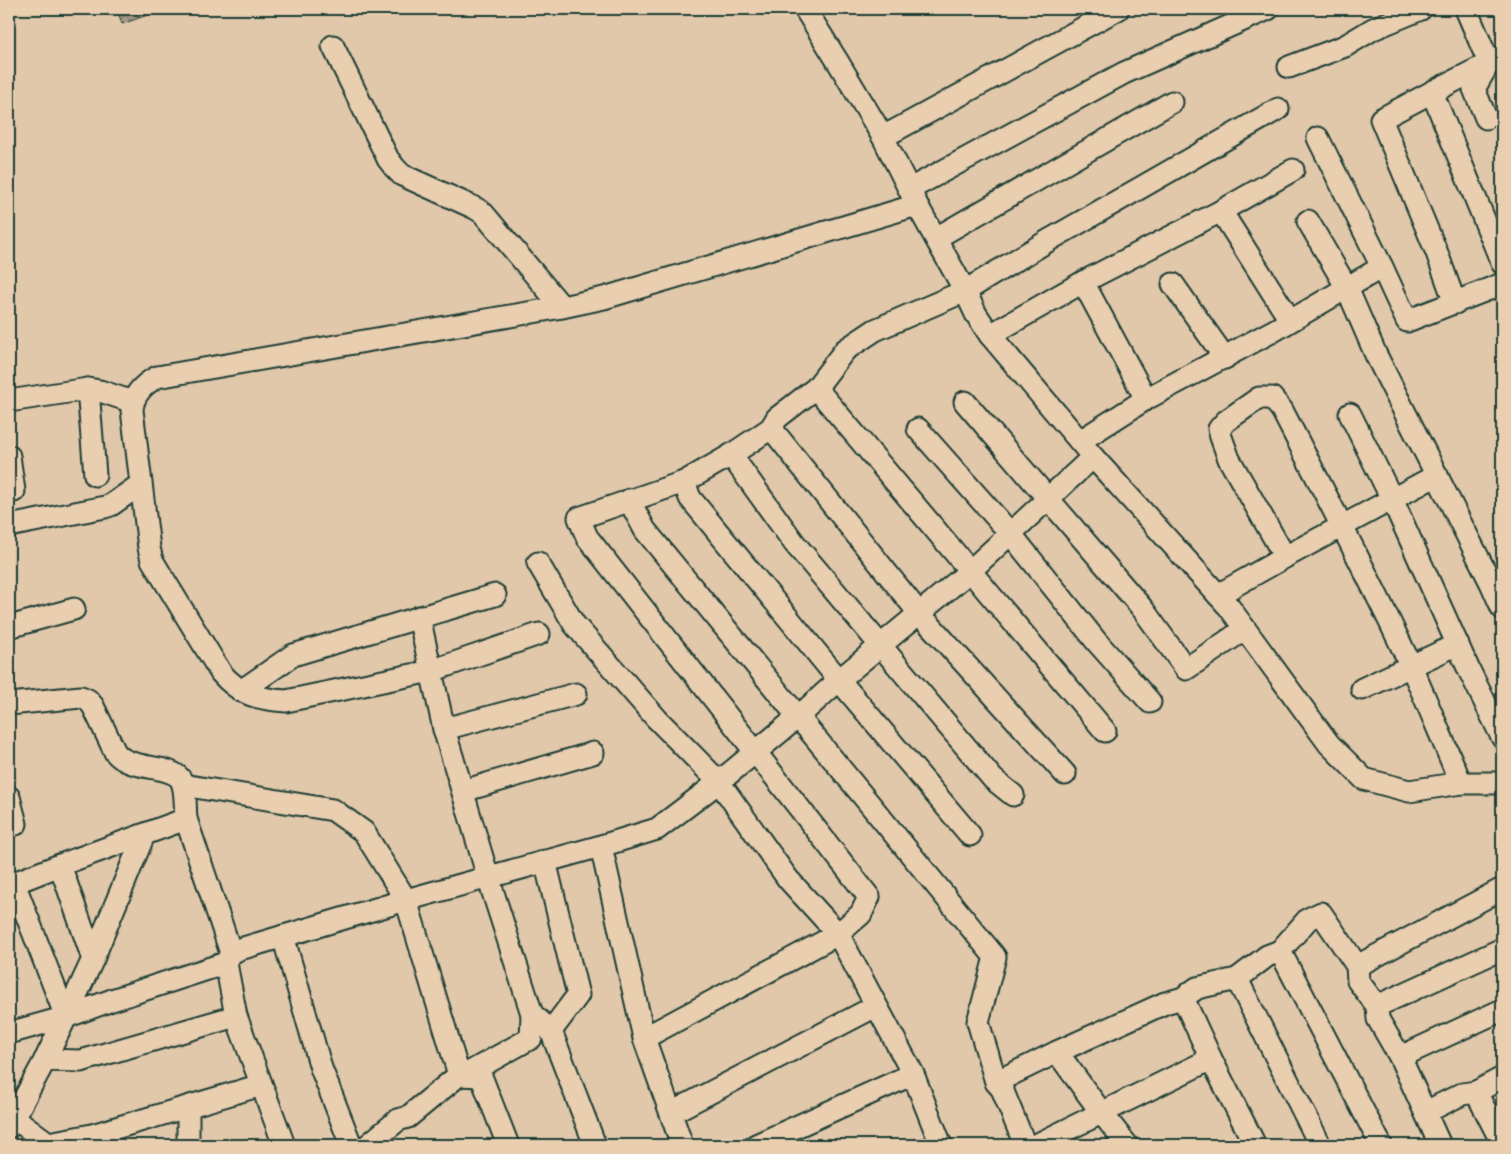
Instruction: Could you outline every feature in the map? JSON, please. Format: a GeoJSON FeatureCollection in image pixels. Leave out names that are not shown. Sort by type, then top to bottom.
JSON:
{"type":"FeatureCollection","features":[{"type":"Feature","properties":{"kind":"street"},"geometry":{"type":"LineString","coordinates":[[805,9],[883,137],[976,314],[990,335],[1093,457],[1229,607],[1329,744],[1364,779],[1409,790],[1461,783],[1502,783]]}},
{"type":"Feature","properties":{"kind":"street"},"geometry":{"type":"LineString","coordinates":[[883,137],[1118,9]]}},
{"type":"Feature","properties":{"kind":"street"},"geometry":{"type":"LineString","coordinates":[[538,634],[431,671],[286,701],[266,700],[246,694],[230,683],[221,673],[152,560],[141,484],[133,402],[142,387],[157,377],[562,307],[604,298],[913,197],[1124,73],[1246,13],[1268,9]]}},
{"type":"Feature","properties":{"kind":"street"},"geometry":{"type":"LineString","coordinates":[[1289,67],[1345,46],[1373,29],[1421,9]]}},
{"type":"Feature","properties":{"kind":"street"},"geometry":{"type":"LineString","coordinates":[[1466,9],[1496,60]]}},
{"type":"Feature","properties":{"kind":"street"},"geometry":{"type":"LineString","coordinates":[[333,46],[388,159],[395,168],[402,175],[475,208],[483,214],[562,307]]}},
{"type":"Feature","properties":{"kind":"street"},"geometry":{"type":"LineString","coordinates":[[1455,303],[1437,253],[1381,119],[1496,60]]}},
{"type":"Feature","properties":{"kind":"street"},"geometry":{"type":"LineString","coordinates":[[1486,118],[1474,89],[1496,60]]}},
{"type":"Feature","properties":{"kind":"street"},"geometry":{"type":"LineString","coordinates":[[1432,92],[1502,263]]}},
{"type":"Feature","properties":{"kind":"street"},"geometry":{"type":"LineString","coordinates":[[936,238],[1172,102]]}},
{"type":"Feature","properties":{"kind":"street"},"geometry":{"type":"LineString","coordinates":[[644,1038],[838,934],[861,914],[869,897],[587,537],[579,518],[684,482],[731,455],[771,428],[777,418],[816,388],[845,350],[875,330],[965,291],[1278,109]]}},
{"type":"Feature","properties":{"kind":"street"},"geometry":{"type":"LineString","coordinates":[[1318,138],[1408,321],[1502,284]]}},
{"type":"Feature","properties":{"kind":"street"},"geometry":{"type":"LineString","coordinates":[[990,335],[1083,282],[1221,211],[1293,170]]}},
{"type":"Feature","properties":{"kind":"street"},"geometry":{"type":"LineString","coordinates":[[1221,211],[1290,320]]}},
{"type":"Feature","properties":{"kind":"street"},"geometry":{"type":"LineString","coordinates":[[1308,221],[1348,288],[1376,355],[1502,608]]}},
{"type":"Feature","properties":{"kind":"street"},"geometry":{"type":"LineString","coordinates":[[1080,441],[1146,399],[1225,358],[1382,267]]}},
{"type":"Feature","properties":{"kind":"street"},"geometry":{"type":"LineString","coordinates":[[1083,282],[1146,399]]}},
{"type":"Feature","properties":{"kind":"street"},"geometry":{"type":"LineString","coordinates":[[1173,284],[1225,358]]}},
{"type":"Feature","properties":{"kind":"street"},"geometry":{"type":"LineString","coordinates":[[816,388],[1105,732]]}},
{"type":"Feature","properties":{"kind":"street"},"geometry":{"type":"LineString","coordinates":[[9,401],[88,389],[133,402]]}},
{"type":"Feature","properties":{"kind":"street"},"geometry":{"type":"LineString","coordinates":[[88,389],[95,475]]}},
{"type":"Feature","properties":{"kind":"street"},"geometry":{"type":"LineString","coordinates":[[1285,557],[1229,459],[1221,437],[1220,429],[1226,420],[1260,398],[1272,398],[1282,410],[1411,666],[1461,783]]}},
{"type":"Feature","properties":{"kind":"street"},"geometry":{"type":"LineString","coordinates":[[965,402],[1142,608],[1186,669],[1245,629]]}},
{"type":"Feature","properties":{"kind":"street"},"geometry":{"type":"LineString","coordinates":[[1350,414],[1392,499],[1469,670],[1502,737]]}},
{"type":"Feature","properties":{"kind":"street"},"geometry":{"type":"LineString","coordinates":[[771,428],[918,613],[1065,774]]}},
{"type":"Feature","properties":{"kind":"street"},"geometry":{"type":"LineString","coordinates":[[918,429],[1010,533],[1096,641],[1150,702]]}},
{"type":"Feature","properties":{"kind":"street"},"geometry":{"type":"LineString","coordinates":[[731,455],[795,544],[993,779],[1013,795]]}},
{"type":"Feature","properties":{"kind":"street"},"geometry":{"type":"LineString","coordinates":[[9,456],[14,491]]}},
{"type":"Feature","properties":{"kind":"street"},"geometry":{"type":"LineString","coordinates":[[9,1033],[66,1017],[229,958],[240,949],[657,829],[719,782],[970,571],[1093,457]]}},
{"type":"Feature","properties":{"kind":"street"},"geometry":{"type":"LineString","coordinates":[[1218,595],[1437,475]]}},
{"type":"Feature","properties":{"kind":"street"},"geometry":{"type":"LineString","coordinates":[[684,482],[690,498],[839,680],[970,835]]}},
{"type":"Feature","properties":{"kind":"street"},"geometry":{"type":"LineString","coordinates":[[9,526],[98,510],[111,505],[141,484]]}},
{"type":"Feature","properties":{"kind":"street"},"geometry":{"type":"LineString","coordinates":[[629,500],[645,530],[995,957],[978,1022],[996,1082],[1002,1089],[1025,1145]]}},
{"type":"Feature","properties":{"kind":"street"},"geometry":{"type":"LineString","coordinates":[[538,564],[574,624],[657,719],[719,782],[788,879],[838,934],[913,1074],[937,1144]]}},
{"type":"Feature","properties":{"kind":"street"},"geometry":{"type":"LineString","coordinates":[[241,691],[293,655],[495,595]]}},
{"type":"Feature","properties":{"kind":"street"},"geometry":{"type":"LineString","coordinates":[[9,627],[74,609]]}},
{"type":"Feature","properties":{"kind":"street"},"geometry":{"type":"LineString","coordinates":[[368,1145],[398,1120],[408,1117],[462,1075],[531,1038],[532,1014],[488,877],[444,729],[419,617]]}},
{"type":"Feature","properties":{"kind":"street"},"geometry":{"type":"LineString","coordinates":[[1362,689],[1458,644]]}},
{"type":"Feature","properties":{"kind":"street"},"geometry":{"type":"LineString","coordinates":[[444,729],[576,694]]}},
{"type":"Feature","properties":{"kind":"street"},"geometry":{"type":"LineString","coordinates":[[9,704],[81,697],[88,700],[119,758],[175,774],[181,779],[186,819],[229,958],[236,1016],[284,1145]]}},
{"type":"Feature","properties":{"kind":"street"},"geometry":{"type":"LineString","coordinates":[[463,791],[593,753]]}},
{"type":"Feature","properties":{"kind":"street"},"geometry":{"type":"LineString","coordinates":[[183,785],[333,810],[364,832],[406,900],[462,1075]]}},
{"type":"Feature","properties":{"kind":"street"},"geometry":{"type":"LineString","coordinates":[[9,797],[16,824]]}},
{"type":"Feature","properties":{"kind":"street"},"geometry":{"type":"LineString","coordinates":[[66,1017],[12,884],[186,819]]}},
{"type":"Feature","properties":{"kind":"street"},"geometry":{"type":"LineString","coordinates":[[144,835],[93,959],[46,1060],[10,1121],[48,1143],[92,1135],[261,1085]]}},
{"type":"Feature","properties":{"kind":"street"},"geometry":{"type":"LineString","coordinates":[[601,846],[644,1038],[682,1145]]}},
{"type":"Feature","properties":{"kind":"street"},"geometry":{"type":"LineString","coordinates":[[546,861],[578,995],[551,1032]]}},
{"type":"Feature","properties":{"kind":"street"},"geometry":{"type":"LineString","coordinates":[[60,865],[93,959]]}},
{"type":"Feature","properties":{"kind":"street"},"geometry":{"type":"LineString","coordinates":[[1357,966],[1502,889]]}},
{"type":"Feature","properties":{"kind":"street"},"geometry":{"type":"LineString","coordinates":[[996,1082],[1165,1003],[1183,998],[1197,988],[1237,979],[1267,956],[1280,951],[1308,919],[1321,913],[1357,966],[1358,981],[1377,1006],[1378,1019],[1400,1057],[1440,1145]]}},
{"type":"Feature","properties":{"kind":"street"},"geometry":{"type":"LineString","coordinates":[[283,936],[321,1068],[352,1145]]}},
{"type":"Feature","properties":{"kind":"street"},"geometry":{"type":"LineString","coordinates":[[1377,1006],[1502,949]]}},
{"type":"Feature","properties":{"kind":"street"},"geometry":{"type":"LineString","coordinates":[[1280,951],[1381,1145]]}},
{"type":"Feature","properties":{"kind":"street"},"geometry":{"type":"LineString","coordinates":[[1237,979],[1320,1145]]}},
{"type":"Feature","properties":{"kind":"street"},"geometry":{"type":"LineString","coordinates":[[1183,998],[1211,1059],[1255,1145]]}},
{"type":"Feature","properties":{"kind":"street"},"geometry":{"type":"LineString","coordinates":[[671,1113],[876,1006]]}},
{"type":"Feature","properties":{"kind":"street"},"geometry":{"type":"LineString","coordinates":[[1400,1057],[1502,1010]]}},
{"type":"Feature","properties":{"kind":"street"},"geometry":{"type":"LineString","coordinates":[[532,1014],[551,1032],[595,1145]]}},
{"type":"Feature","properties":{"kind":"street"},"geometry":{"type":"LineString","coordinates":[[46,1060],[81,1061],[236,1016]]}},
{"type":"Feature","properties":{"kind":"street"},"geometry":{"type":"LineString","coordinates":[[1057,1052],[1127,1145]]}},
{"type":"Feature","properties":{"kind":"street"},"geometry":{"type":"LineString","coordinates":[[1036,1145],[1211,1059]]}},
{"type":"Feature","properties":{"kind":"street"},"geometry":{"type":"LineString","coordinates":[[756,1145],[913,1074]]}},
{"type":"Feature","properties":{"kind":"street"},"geometry":{"type":"LineString","coordinates":[[462,1075],[481,1076],[508,1145]]}},
{"type":"Feature","properties":{"kind":"street"},"geometry":{"type":"LineString","coordinates":[[1426,1112],[1462,1094],[1476,1092],[1502,1078]]}},
{"type":"Feature","properties":{"kind":"street"},"geometry":{"type":"LineString","coordinates":[[1476,1092],[1502,1142]]}},
{"type":"Feature","properties":{"kind":"street"},"geometry":{"type":"LineString","coordinates":[[188,1107],[188,1145]]}},
{"type":"Feature","properties":{"kind":"building"},"geometry":{"type":"Polygon","coordinates":[[[117,9],[159,9],[159,11],[122,24],[117,9]]]}}]}
